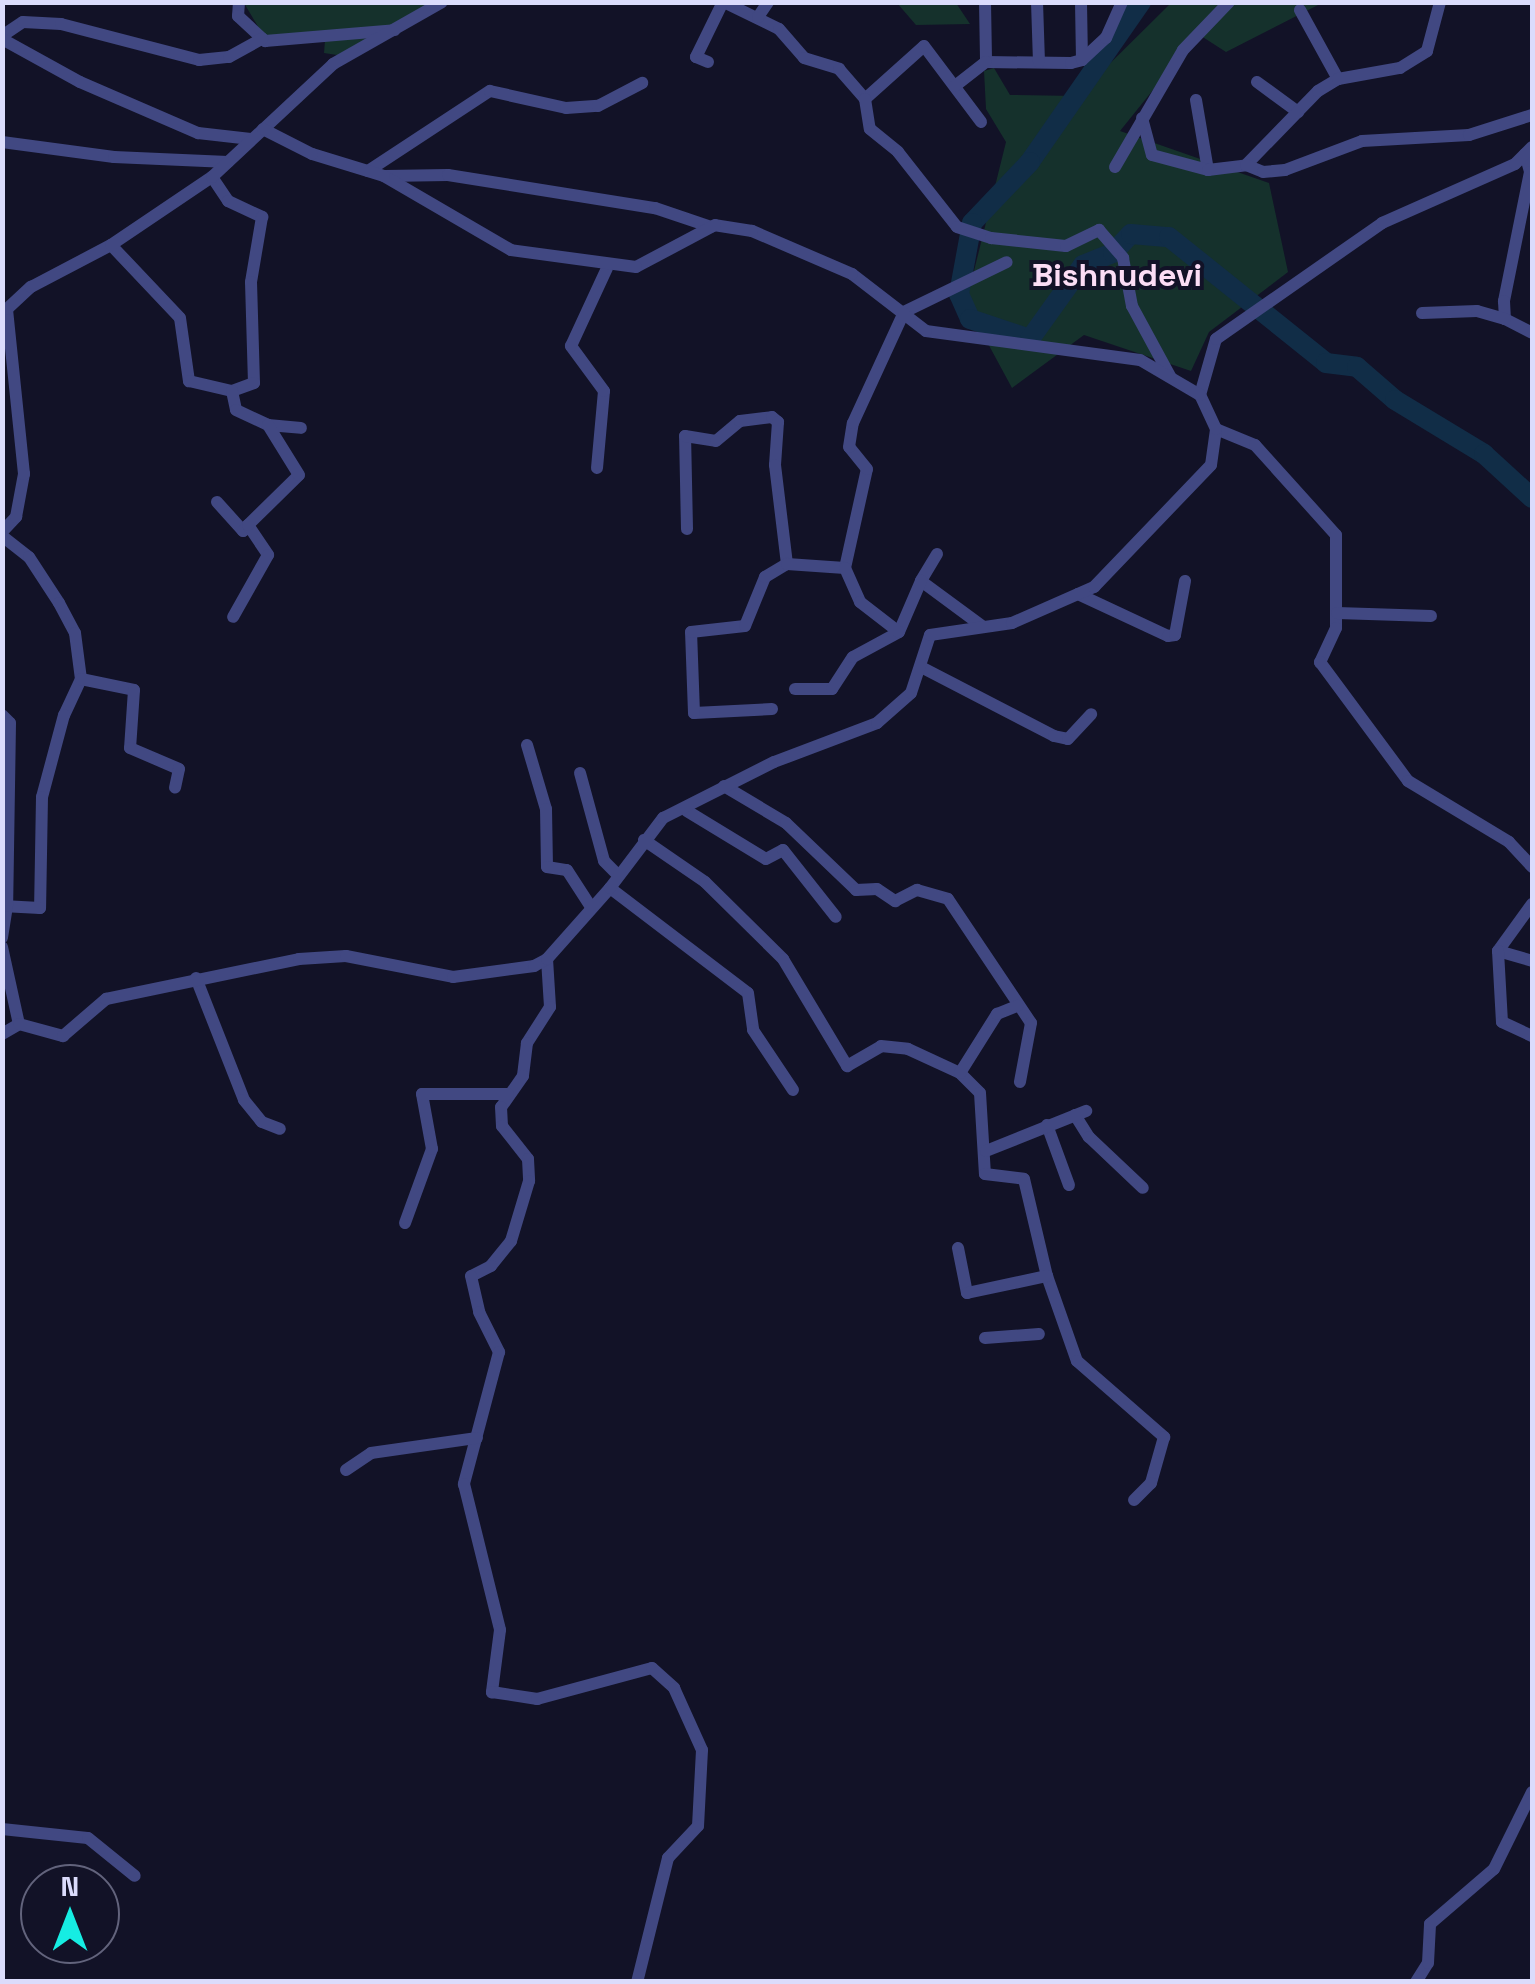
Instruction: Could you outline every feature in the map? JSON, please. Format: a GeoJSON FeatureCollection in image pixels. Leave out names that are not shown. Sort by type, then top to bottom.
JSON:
{"type":"FeatureCollection","features":[{"type":"Feature","properties":{"kind":"street"},"geometry":{"type":"LineString","coordinates":[[238,2],[238,16],[262,39]]}},
{"type":"Feature","properties":{"kind":"street"},"geometry":{"type":"LineString","coordinates":[[7,906],[40,908],[42,797],[64,715],[82,679],[76,633],[30,557],[2,534],[16,517],[24,474],[7,309],[32,287],[111,245],[212,177],[306,84],[442,2]]}},
{"type":"Feature","properties":{"kind":"street"},"geometry":{"type":"LineString","coordinates":[[708,62],[696,57],[724,2],[780,29],[804,58],[840,69],[865,99],[870,129],[898,152],[944,217],[966,231],[991,238],[1066,246],[1099,230],[1123,258],[1132,306],[1170,376]]}},
{"type":"Feature","properties":{"kind":"street"},"geometry":{"type":"LineString","coordinates":[[758,17],[768,2]]}},
{"type":"Feature","properties":{"kind":"street"},"geometry":{"type":"LineString","coordinates":[[985,2],[986,62]]}},
{"type":"Feature","properties":{"kind":"street"},"geometry":{"type":"LineString","coordinates":[[1038,2],[1039,62]]}},
{"type":"Feature","properties":{"kind":"street"},"geometry":{"type":"LineString","coordinates":[[1082,2],[1082,60]]}},
{"type":"Feature","properties":{"kind":"street"},"geometry":{"type":"LineString","coordinates":[[955,86],[986,62],[1082,60],[1106,38],[1122,2]]}},
{"type":"Feature","properties":{"kind":"street"},"geometry":{"type":"LineString","coordinates":[[1115,167],[1183,50],[1229,2]]}},
{"type":"Feature","properties":{"kind":"street"},"geometry":{"type":"LineString","coordinates":[[1246,165],[1298,112],[1338,80],[1400,68],[1427,51],[1440,2]]}},
{"type":"Feature","properties":{"kind":"street"},"geometry":{"type":"LineString","coordinates":[[1300,10],[1338,80]]}},
{"type":"Feature","properties":{"kind":"street"},"geometry":{"type":"LineString","coordinates":[[251,139],[198,134],[80,82],[2,38],[23,22],[60,24],[199,60],[229,58],[262,39],[395,30]]}},
{"type":"Feature","properties":{"kind":"street"},"geometry":{"type":"LineString","coordinates":[[865,99],[924,46],[981,122]]}},
{"type":"Feature","properties":{"kind":"street"},"geometry":{"type":"LineString","coordinates":[[1257,82],[1298,112]]}},
{"type":"Feature","properties":{"kind":"street"},"geometry":{"type":"LineString","coordinates":[[368,171],[490,90],[566,108],[598,106],[642,84]]}},
{"type":"Feature","properties":{"kind":"street"},"geometry":{"type":"LineString","coordinates":[[1196,100],[1208,170]]}},
{"type":"Feature","properties":{"kind":"street"},"geometry":{"type":"LineString","coordinates":[[1142,118],[1152,155],[1208,170],[1246,165],[1263,172],[1285,170],[1362,141],[1469,135],[1532,115]]}},
{"type":"Feature","properties":{"kind":"street"},"geometry":{"type":"LineString","coordinates":[[263,129],[312,154],[384,176],[511,250],[607,268],[636,268],[711,227]]}},
{"type":"Feature","properties":{"kind":"street"},"geometry":{"type":"LineString","coordinates":[[2,142],[114,157],[228,162]]}},
{"type":"Feature","properties":{"kind":"street"},"geometry":{"type":"LineString","coordinates":[[1200,395],[1216,339],[1411,206],[1529,151],[1527,205],[1505,318]]}},
{"type":"Feature","properties":{"kind":"street"},"geometry":{"type":"LineString","coordinates":[[2,1034],[20,1024],[64,1036],[106,999],[196,978],[334,956],[452,977],[547,959],[610,888],[663,818],[687,811],[724,786],[877,724],[911,692],[930,635],[1012,623],[1094,587],[1154,519],[1199,484],[1212,465],[1216,429],[1200,395],[1140,360],[926,331],[852,274],[752,231],[711,227],[656,208],[448,176],[384,176]]}},
{"type":"Feature","properties":{"kind":"street"},"geometry":{"type":"LineString","coordinates":[[111,245],[180,318],[189,381],[232,391],[254,383],[251,282],[262,217],[228,201],[212,177]]}},
{"type":"Feature","properties":{"kind":"street"},"geometry":{"type":"LineString","coordinates":[[899,632],[860,602],[844,568],[867,469],[849,448],[853,424],[904,312],[955,282],[991,273],[1006,262]]}},
{"type":"Feature","properties":{"kind":"street"},"geometry":{"type":"LineString","coordinates":[[597,468],[604,391],[570,346],[607,268]]}},
{"type":"Feature","properties":{"kind":"street"},"geometry":{"type":"LineString","coordinates":[[1422,314],[1477,310],[1505,318],[1532,333]]}},
{"type":"Feature","properties":{"kind":"street"},"geometry":{"type":"LineString","coordinates":[[232,391],[236,410],[268,425],[301,428]]}},
{"type":"Feature","properties":{"kind":"street"},"geometry":{"type":"LineString","coordinates":[[687,528],[686,436],[716,441],[740,421],[772,417],[778,422],[776,475],[787,564]]}},
{"type":"Feature","properties":{"kind":"street"},"geometry":{"type":"LineString","coordinates":[[217,502],[243,531],[299,476],[272,442],[268,425]]}},
{"type":"Feature","properties":{"kind":"street"},"geometry":{"type":"LineString","coordinates":[[1216,429],[1256,445],[1336,536],[1338,613],[1320,662],[1408,781],[1509,842],[1532,867]]}},
{"type":"Feature","properties":{"kind":"street"},"geometry":{"type":"LineString","coordinates":[[234,617],[269,562],[248,525]]}},
{"type":"Feature","properties":{"kind":"street"},"geometry":{"type":"LineString","coordinates":[[795,689],[832,689],[852,657],[899,632],[937,554]]}},
{"type":"Feature","properties":{"kind":"street"},"geometry":{"type":"LineString","coordinates":[[772,709],[694,712],[692,632],[744,626],[765,577],[787,564],[844,568]]}},
{"type":"Feature","properties":{"kind":"street"},"geometry":{"type":"LineString","coordinates":[[921,581],[982,626]]}},
{"type":"Feature","properties":{"kind":"street"},"geometry":{"type":"LineString","coordinates":[[1078,594],[1175,636],[1184,581]]}},
{"type":"Feature","properties":{"kind":"street"},"geometry":{"type":"LineString","coordinates":[[1338,613],[1430,616]]}},
{"type":"Feature","properties":{"kind":"street"},"geometry":{"type":"LineString","coordinates":[[921,667],[1054,736],[1068,739],[1091,714]]}},
{"type":"Feature","properties":{"kind":"street"},"geometry":{"type":"LineString","coordinates":[[82,679],[134,690],[130,748],[179,769],[175,788]]}},
{"type":"Feature","properties":{"kind":"street"},"geometry":{"type":"LineString","coordinates":[[2,715],[10,723],[7,906],[2,938]]}},
{"type":"Feature","properties":{"kind":"street"},"geometry":{"type":"LineString","coordinates":[[528,744],[546,809],[547,867],[567,870],[591,907]]}},
{"type":"Feature","properties":{"kind":"street"},"geometry":{"type":"LineString","coordinates":[[580,774],[604,862],[618,875]]}},
{"type":"Feature","properties":{"kind":"street"},"geometry":{"type":"LineString","coordinates":[[724,786],[786,823],[856,890],[877,889],[896,900],[917,890],[948,899],[1016,995],[1017,1006],[1032,1022],[1020,1082]]}},
{"type":"Feature","properties":{"kind":"street"},"geometry":{"type":"LineString","coordinates":[[687,811],[766,858],[783,850],[836,917]]}},
{"type":"Feature","properties":{"kind":"street"},"geometry":{"type":"LineString","coordinates":[[644,840],[705,882],[783,959],[847,1066],[881,1046],[908,1050],[960,1073],[980,1092],[986,1176],[1024,1179],[1047,1276],[1082,1368],[1164,1438],[1151,1483],[1134,1500]]}},
{"type":"Feature","properties":{"kind":"street"},"geometry":{"type":"LineString","coordinates":[[610,888],[748,993],[753,1030],[792,1090]]}},
{"type":"Feature","properties":{"kind":"street"},"geometry":{"type":"LineString","coordinates":[[1532,904],[1498,950],[1502,1022],[1532,1036]]}},
{"type":"Feature","properties":{"kind":"street"},"geometry":{"type":"LineString","coordinates":[[2,947],[20,1024]]}},
{"type":"Feature","properties":{"kind":"street"},"geometry":{"type":"LineString","coordinates":[[1498,950],[1532,961]]}},
{"type":"Feature","properties":{"kind":"street"},"geometry":{"type":"LineString","coordinates":[[547,959],[550,1007],[526,1043],[523,1076],[508,1094],[502,1126],[528,1159],[530,1180],[511,1242],[491,1266],[471,1276],[479,1312],[499,1352],[464,1484],[500,1630],[492,1692],[538,1699],[652,1668],[674,1688],[702,1750],[698,1826],[668,1858],[637,1982]]}},
{"type":"Feature","properties":{"kind":"street"},"geometry":{"type":"LineString","coordinates":[[196,978],[244,1100],[262,1122],[280,1129]]}},
{"type":"Feature","properties":{"kind":"street"},"geometry":{"type":"LineString","coordinates":[[960,1073],[997,1014],[1017,1006]]}},
{"type":"Feature","properties":{"kind":"street"},"geometry":{"type":"LineString","coordinates":[[404,1222],[432,1149],[422,1094],[508,1094]]}},
{"type":"Feature","properties":{"kind":"street"},"geometry":{"type":"LineString","coordinates":[[986,1150],[1081,1114],[1143,1188]]}},
{"type":"Feature","properties":{"kind":"street"},"geometry":{"type":"LineString","coordinates":[[1046,1125],[1070,1185]]}},
{"type":"Feature","properties":{"kind":"street"},"geometry":{"type":"LineString","coordinates":[[958,1248],[967,1293],[1047,1276]]}},
{"type":"Feature","properties":{"kind":"street"},"geometry":{"type":"LineString","coordinates":[[985,1338],[1039,1334]]}},
{"type":"Feature","properties":{"kind":"street"},"geometry":{"type":"LineString","coordinates":[[346,1470],[372,1452],[477,1438]]}},
{"type":"Feature","properties":{"kind":"street"},"geometry":{"type":"LineString","coordinates":[[1416,1982],[1428,1963],[1430,1924],[1494,1869],[1532,1792]]}},
{"type":"Feature","properties":{"kind":"street"},"geometry":{"type":"LineString","coordinates":[[2,1828],[88,1838],[135,1876]]}},
{"type":"Feature","properties":{"kind":"green space"},"geometry":{"type":"Polygon","coordinates":[[[244,3],[439,3],[350,57],[324,53],[325,40],[266,40],[244,3]]]}},
{"type":"Feature","properties":{"kind":"green space"},"geometry":{"type":"Polygon","coordinates":[[[897,3],[956,3],[970,24],[916,25],[897,3]]]}},
{"type":"Feature","properties":{"kind":"green space"},"geometry":{"type":"Polygon","coordinates":[[[1171,3],[1322,3],[1226,52],[1198,34],[1120,131],[1269,183],[1288,272],[1209,332],[1191,371],[1084,335],[1012,388],[966,303],[1006,142],[986,109],[984,71],[994,68],[1010,95],[1077,96],[1171,3]]]}},
{"type":"Feature","properties":{"kind":"waterway"},"geometry":{"type":"LineString","coordinates":[[1141,2],[1030,162],[972,223],[959,294],[970,319],[1030,339],[1083,265],[1113,253],[1131,234],[1169,237],[1326,363],[1357,367],[1395,400],[1484,454],[1532,498]]}},
{"type":"Feature","properties":{"kind":"district","name":"Bishnudevi"},"geometry":{"type":"Point","coordinates":[1117,275]}}]}
